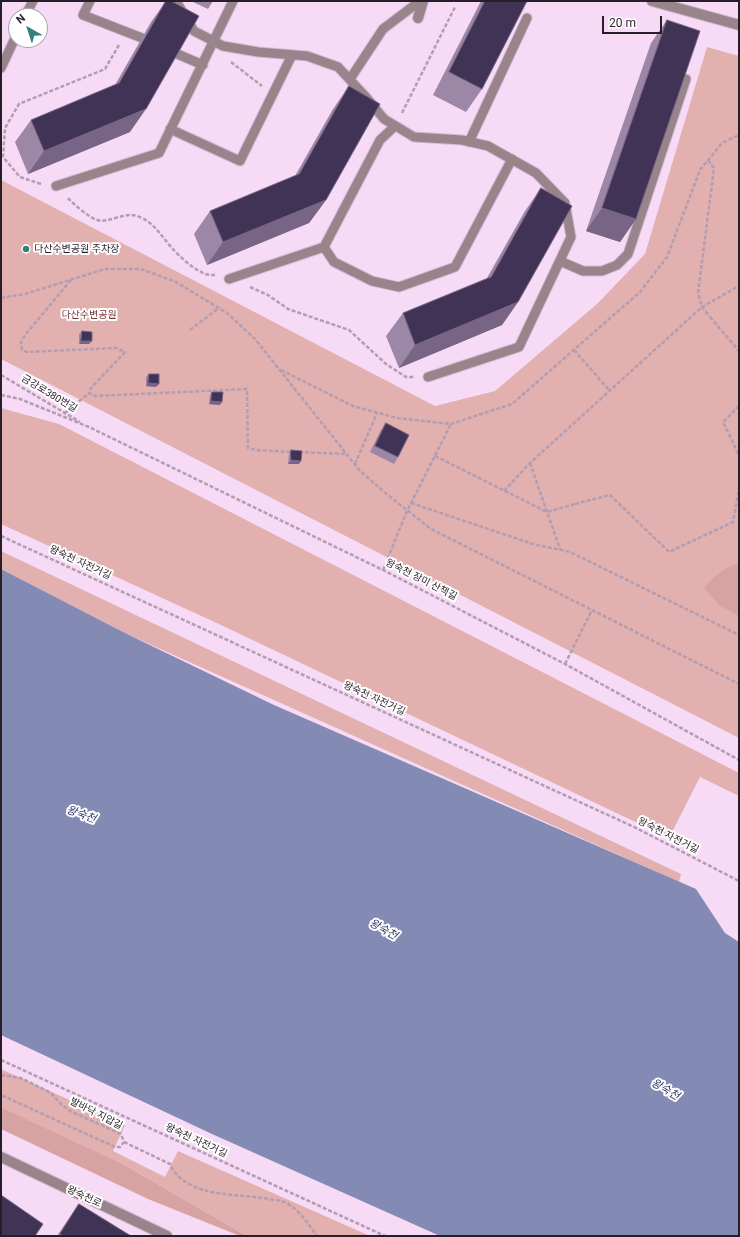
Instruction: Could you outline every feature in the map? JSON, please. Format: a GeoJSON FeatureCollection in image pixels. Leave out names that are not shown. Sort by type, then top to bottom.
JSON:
{"type":"FeatureCollection","features":[{"type":"Feature","properties":{"kind":"street"},"geometry":{"type":"LineString","coordinates":[[418,18],[423,1]]}},
{"type":"Feature","properties":{"kind":"street"},"geometry":{"type":"LineString","coordinates":[[652,1],[739,25]]}},
{"type":"Feature","properties":{"kind":"street","name":"왕숙천로"},"geometry":{"type":"LineString","coordinates":[[1,1157],[168,1236]]}},
{"type":"Feature","properties":{"kind":"lane"},"geometry":{"type":"LineString","coordinates":[[90,1],[83,15],[142,38]]}},
{"type":"Feature","properties":{"kind":"lane"},"geometry":{"type":"LineString","coordinates":[[176,1],[194,31],[224,46],[258,52],[307,56],[338,66],[384,119],[395,126],[414,137],[469,142],[488,146],[536,173],[566,203],[571,237],[520,347],[428,377]]}},
{"type":"Feature","properties":{"kind":"lane"},"geometry":{"type":"LineString","coordinates":[[56,186],[159,153],[234,1]]}},
{"type":"Feature","properties":{"kind":"lane"},"geometry":{"type":"LineString","coordinates":[[350,79],[383,28],[420,1]]}},
{"type":"Feature","properties":{"kind":"lane"},"geometry":{"type":"LineString","coordinates":[[469,142],[527,18]]}},
{"type":"Feature","properties":{"kind":"lane"},"geometry":{"type":"LineString","coordinates":[[1,68],[10,48]]}},
{"type":"Feature","properties":{"kind":"lane"},"geometry":{"type":"LineString","coordinates":[[175,53],[202,65]]}},
{"type":"Feature","properties":{"kind":"lane"},"geometry":{"type":"LineString","coordinates":[[170,129],[240,161],[292,55]]}},
{"type":"Feature","properties":{"kind":"lane"},"geometry":{"type":"LineString","coordinates":[[560,260],[583,271],[602,271],[617,265],[628,254],[686,79]]}},
{"type":"Feature","properties":{"kind":"lane"},"geometry":{"type":"LineString","coordinates":[[229,279],[324,247],[380,140],[395,126]]}},
{"type":"Feature","properties":{"kind":"lane"},"geometry":{"type":"LineString","coordinates":[[324,247],[334,262],[372,281],[399,287],[456,267],[512,159]]}},
{"type":"Feature","properties":{"kind":"path"},"geometry":{"type":"LineString","coordinates":[[395,126],[455,7]]}},
{"type":"Feature","properties":{"kind":"path"},"geometry":{"type":"LineString","coordinates":[[56,186],[43,185],[20,178],[3,157],[5,128],[19,104],[105,69],[126,32]]}},
{"type":"Feature","properties":{"kind":"path"},"geometry":{"type":"LineString","coordinates":[[214,41],[234,65],[259,85],[274,92]]}},
{"type":"Feature","properties":{"kind":"path"},"geometry":{"type":"LineString","coordinates":[[708,160],[714,168],[698,292],[702,307],[739,351]]}},
{"type":"Feature","properties":{"kind":"path"},"geometry":{"type":"LineString","coordinates":[[1,298],[25,294],[106,269],[141,269],[176,282],[227,313],[255,339],[360,471],[407,511],[431,529],[739,684]]}},
{"type":"Feature","properties":{"kind":"path"},"geometry":{"type":"LineString","coordinates":[[65,413],[89,393],[91,388],[125,352],[116,348],[27,352],[22,350],[21,342],[25,335],[72,280]]}},
{"type":"Feature","properties":{"kind":"path"},"geometry":{"type":"LineString","coordinates":[[504,491],[530,463],[702,307],[739,286]]}},
{"type":"Feature","properties":{"kind":"path"},"geometry":{"type":"LineString","coordinates":[[190,330],[220,308]]}},
{"type":"Feature","properties":{"kind":"path"},"geometry":{"type":"LineString","coordinates":[[574,350],[610,391]]}},
{"type":"Feature","properties":{"kind":"path","name":"금강로380번길"},"geometry":{"type":"LineString","coordinates":[[1,375],[89,427]]}},
{"type":"Feature","properties":{"kind":"path"},"geometry":{"type":"LineString","coordinates":[[89,393],[95,396],[246,389],[248,448],[256,450],[347,454]]}},
{"type":"Feature","properties":{"kind":"path"},"geometry":{"type":"LineString","coordinates":[[1,395],[20,399],[89,427]]}},
{"type":"Feature","properties":{"kind":"path"},"geometry":{"type":"LineString","coordinates":[[739,406],[723,422],[739,455]]}},
{"type":"Feature","properties":{"kind":"path"},"geometry":{"type":"LineString","coordinates":[[355,464],[377,413]]}},
{"type":"Feature","properties":{"kind":"path"},"geometry":{"type":"LineString","coordinates":[[383,570],[407,511],[451,424]]}},
{"type":"Feature","properties":{"kind":"path","name":"왕숙천 장미 산책길"},"geometry":{"type":"LineString","coordinates":[[89,427],[383,570],[565,664],[739,760]]}},
{"type":"Feature","properties":{"kind":"path"},"geometry":{"type":"LineString","coordinates":[[435,456],[548,512],[610,495],[669,552],[733,522],[739,490]]}},
{"type":"Feature","properties":{"kind":"path"},"geometry":{"type":"LineString","coordinates":[[530,463],[560,549]]}},
{"type":"Feature","properties":{"kind":"path"},"geometry":{"type":"LineString","coordinates":[[411,503],[533,544],[570,552],[739,635]]}},
{"type":"Feature","properties":{"kind":"path","name":"왕숙천 자전거길"},"geometry":{"type":"LineString","coordinates":[[1,536],[634,827],[739,880]]}},
{"type":"Feature","properties":{"kind":"path"},"geometry":{"type":"LineString","coordinates":[[565,664],[592,610]]}},
{"type":"Feature","properties":{"kind":"path","name":"왕숙천 자전거길"},"geometry":{"type":"LineString","coordinates":[[1,1060],[385,1236]]}},
{"type":"Feature","properties":{"kind":"path","name":"발바닥 지압길"},"geometry":{"type":"LineString","coordinates":[[1,1075],[21,1078],[51,1093],[70,1111],[121,1134],[124,1142],[120,1147],[115,1147],[1,1095]]}},
{"type":"Feature","properties":{"kind":"path"},"geometry":{"type":"LineString","coordinates":[[124,1142],[170,1164],[172,1171],[184,1181],[200,1190],[215,1194],[259,1197],[286,1203],[297,1211],[317,1236]]}},
{"type":"Feature","properties":{"kind":"green space","name":"다산수변공원"},"geometry":{"type":"Polygon","coordinates":[[[707,47],[739,56],[739,738],[1,359],[1,180],[435,406],[495,391],[597,304],[645,254],[707,47]]]}},
{"type":"Feature","properties":{"kind":"green space"},"geometry":{"type":"Polygon","coordinates":[[[1,408],[59,424],[739,773],[739,796],[700,777],[669,838],[221,625],[1,524],[1,408]]]}},
{"type":"Feature","properties":{"kind":"green space"},"geometry":{"type":"Polygon","coordinates":[[[1,551],[681,874],[679,882],[127,634],[1,569],[1,551]]]}},
{"type":"Feature","properties":{"kind":"green space"},"geometry":{"type":"Polygon","coordinates":[[[1,1069],[125,1125],[113,1151],[165,1177],[178,1151],[370,1236],[247,1236],[121,1163],[1,1107],[1,1069]]]}},
{"type":"Feature","properties":{"kind":"shaded area"},"geometry":{"type":"Polygon","coordinates":[[[739,563],[739,616],[719,605],[704,588],[720,573],[739,563]]]}},
{"type":"Feature","properties":{"kind":"shaded area"},"geometry":{"type":"Polygon","coordinates":[[[1,1107],[121,1163],[247,1236],[240,1236],[148,1199],[1,1129],[1,1107]]]}},
{"type":"Feature","properties":{"kind":"water","name":"왕숙천"},"geometry":{"type":"Polygon","coordinates":[[[1,569],[127,634],[274,705],[696,889],[725,933],[739,942],[739,1236],[440,1236],[212,1134],[1,1035],[1,569]]]}},
{"type":"Feature","properties":{"kind":"building"},"geometry":{"type":"Polygon","coordinates":[[[166,1],[171,1],[199,16],[146,109],[44,151],[31,120],[119,83],[166,1]]]}},
{"type":"Feature","properties":{"kind":"building"},"geometry":{"type":"Polygon","coordinates":[[[485,1],[527,1],[482,89],[449,72],[485,1]]]}},
{"type":"Feature","properties":{"kind":"building"},"geometry":{"type":"Polygon","coordinates":[[[667,20],[700,31],[636,219],[602,208],[667,20]]]}},
{"type":"Feature","properties":{"kind":"building"},"geometry":{"type":"Polygon","coordinates":[[[349,86],[380,104],[326,200],[223,242],[210,211],[299,174],[349,86]]]}},
{"type":"Feature","properties":{"kind":"building"},"geometry":{"type":"Polygon","coordinates":[[[541,188],[572,206],[518,302],[415,345],[403,313],[491,277],[541,188]]]}},
{"type":"Feature","properties":{"kind":"building"},"geometry":{"type":"Polygon","coordinates":[[[82,331],[92,332],[92,341],[81,341],[82,331]]]}},
{"type":"Feature","properties":{"kind":"building"},"geometry":{"type":"Polygon","coordinates":[[[149,374],[159,374],[159,384],[148,383],[149,374]]]}},
{"type":"Feature","properties":{"kind":"building"},"geometry":{"type":"Polygon","coordinates":[[[212,392],[223,392],[222,402],[211,401],[212,392]]]}},
{"type":"Feature","properties":{"kind":"building"},"geometry":{"type":"Polygon","coordinates":[[[386,423],[409,435],[398,457],[375,446],[386,423]]]}},
{"type":"Feature","properties":{"kind":"building"},"geometry":{"type":"Polygon","coordinates":[[[291,450],[302,451],[301,461],[291,460],[291,450]]]}},
{"type":"Feature","properties":{"kind":"building"},"geometry":{"type":"Polygon","coordinates":[[[1,1195],[43,1224],[35,1236],[1,1236],[1,1195]]]}},
{"type":"Feature","properties":{"kind":"building"},"geometry":{"type":"Polygon","coordinates":[[[79,1204],[131,1236],[63,1236],[60,1234],[79,1204]]]}},
{"type":"Feature","properties":{"kind":"place","name":"다산수변공원 주차장"},"geometry":{"type":"Point","coordinates":[26,249]}}]}
